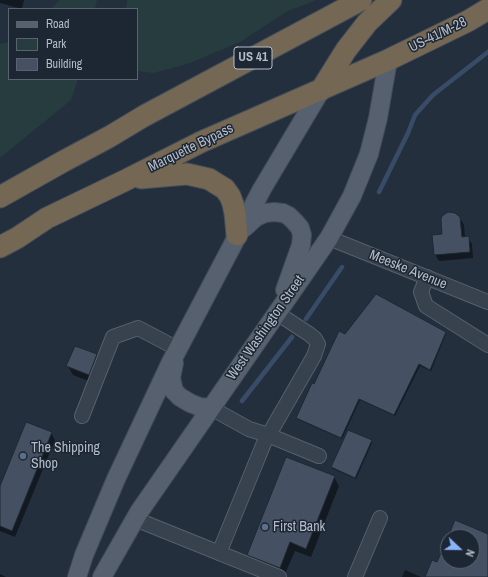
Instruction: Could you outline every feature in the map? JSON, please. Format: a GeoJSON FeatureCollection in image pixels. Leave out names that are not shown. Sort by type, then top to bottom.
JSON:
{"type":"FeatureCollection","features":[{"type":"Feature","properties":{"kind":"highway","name":"US 41"},"geometry":{"type":"LineString","coordinates":[[0,197],[144,116],[361,0]]}},
{"type":"Feature","properties":{"kind":"highway"},"geometry":{"type":"LineString","coordinates":[[321,90],[346,50],[367,22],[391,0]]}},
{"type":"Feature","properties":{"kind":"highway","name":"US-41/M-28"},"geometry":{"type":"LineString","coordinates":[[388,60],[468,21],[488,9]]}},
{"type":"Feature","properties":{"kind":"highway","name":"Marquette Bypass"},"geometry":{"type":"LineString","coordinates":[[0,247],[18,238],[47,218],[201,142],[388,60]]}},
{"type":"Feature","properties":{"kind":"highway"},"geometry":{"type":"LineString","coordinates":[[126,180],[175,174],[187,174],[209,178],[225,189],[230,196],[235,214],[237,235]]}},
{"type":"Feature","properties":{"kind":"main road","name":"West Washington Street"},"geometry":{"type":"LineString","coordinates":[[102,577],[135,519],[329,238],[352,196],[369,154],[378,118],[388,60]]}},
{"type":"Feature","properties":{"kind":"main road"},"geometry":{"type":"LineString","coordinates":[[77,577],[84,555],[116,479],[178,349],[262,189],[321,90]]}},
{"type":"Feature","properties":{"kind":"main road"},"geometry":{"type":"LineString","coordinates":[[237,235],[256,217],[265,213],[283,213],[300,228],[302,235],[301,245],[277,313]]}},
{"type":"Feature","properties":{"kind":"main road"},"geometry":{"type":"LineString","coordinates":[[178,349],[172,378],[174,391],[190,404],[211,408]]}},
{"type":"Feature","properties":{"kind":"street","name":"Meeske Avenue"},"geometry":{"type":"LineString","coordinates":[[329,238],[488,302]]}},
{"type":"Feature","properties":{"kind":"street"},"geometry":{"type":"LineString","coordinates":[[427,277],[421,292],[426,306],[488,345]]}},
{"type":"Feature","properties":{"kind":"street"},"geometry":{"type":"LineString","coordinates":[[219,553],[264,443],[314,356],[318,344],[309,334],[277,313]]}},
{"type":"Feature","properties":{"kind":"street"},"geometry":{"type":"LineString","coordinates":[[82,416],[112,337],[138,328],[178,349]]}},
{"type":"Feature","properties":{"kind":"street"},"geometry":{"type":"LineString","coordinates":[[211,408],[249,429],[268,435],[319,456]]}},
{"type":"Feature","properties":{"kind":"street"},"geometry":{"type":"LineString","coordinates":[[355,577],[380,518]]}},
{"type":"Feature","properties":{"kind":"street"},"geometry":{"type":"LineString","coordinates":[[135,519],[279,577]]}},
{"type":"Feature","properties":{"kind":"green space"},"geometry":{"type":"Polygon","coordinates":[[[59,0],[97,0],[95,8],[52,8],[59,0]]]}},
{"type":"Feature","properties":{"kind":"green space"},"geometry":{"type":"Polygon","coordinates":[[[127,0],[317,0],[288,11],[240,42],[190,63],[154,73],[138,71],[138,8],[126,8],[127,0]]]}},
{"type":"Feature","properties":{"kind":"green space"},"geometry":{"type":"Polygon","coordinates":[[[8,42],[8,80],[78,80],[71,100],[0,158],[0,44],[8,42]]]}},
{"type":"Feature","properties":{"kind":"building"},"geometry":{"type":"Polygon","coordinates":[[[448,212],[455,213],[460,217],[462,237],[469,236],[470,252],[434,255],[432,235],[442,234],[441,219],[442,216],[448,212]]]}},
{"type":"Feature","properties":{"kind":"building"},"geometry":{"type":"Polygon","coordinates":[[[376,294],[446,332],[430,370],[419,364],[394,415],[359,399],[341,438],[296,418],[339,331],[345,334],[376,294]]]}},
{"type":"Feature","properties":{"kind":"building"},"geometry":{"type":"Polygon","coordinates":[[[75,346],[97,354],[89,375],[66,366],[75,346]]]}},
{"type":"Feature","properties":{"kind":"building"},"geometry":{"type":"Polygon","coordinates":[[[26,422],[52,432],[12,531],[0,526],[0,486],[26,422]]]}},
{"type":"Feature","properties":{"kind":"building"},"geometry":{"type":"Polygon","coordinates":[[[348,430],[372,440],[355,478],[331,467],[348,430]]]}},
{"type":"Feature","properties":{"kind":"building"},"geometry":{"type":"Polygon","coordinates":[[[286,457],[335,476],[306,549],[290,542],[280,568],[247,555],[286,457]]]}},
{"type":"Feature","properties":{"kind":"building"},"geometry":{"type":"Polygon","coordinates":[[[455,520],[476,529],[451,529],[455,520]]]}},
{"type":"Feature","properties":{"kind":"building"},"geometry":{"type":"Polygon","coordinates":[[[480,531],[488,534],[488,577],[425,577],[432,560],[437,562],[440,555],[440,569],[480,569],[480,531]]]}},
{"type":"Feature","properties":{"kind":"waterway"},"geometry":{"type":"LineString","coordinates":[[379,192],[408,133],[415,115],[433,95],[488,52]]}},
{"type":"Feature","properties":{"kind":"waterway"},"geometry":{"type":"LineString","coordinates":[[306,319],[342,267]]}},
{"type":"Feature","properties":{"kind":"waterway"},"geometry":{"type":"LineString","coordinates":[[242,401],[292,337]]}},
{"type":"Feature","properties":{"kind":"place","name":"The Shipping Shop"},"geometry":{"type":"Point","coordinates":[23,456]}},
{"type":"Feature","properties":{"kind":"place","name":"First Bank"},"geometry":{"type":"Point","coordinates":[265,527]}}]}
